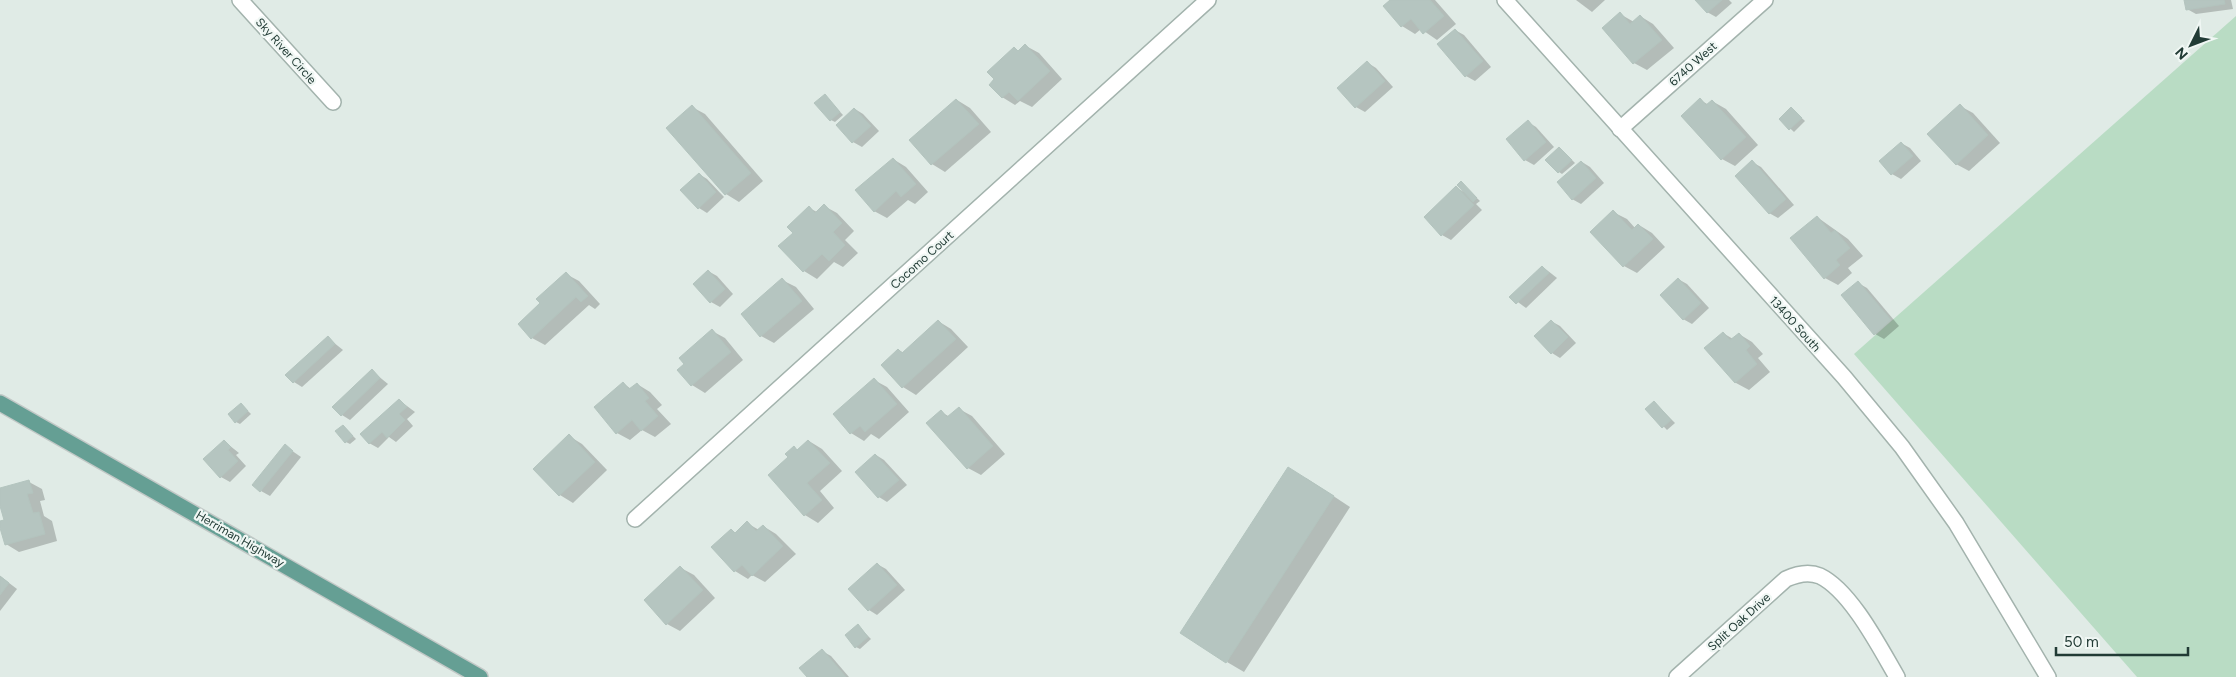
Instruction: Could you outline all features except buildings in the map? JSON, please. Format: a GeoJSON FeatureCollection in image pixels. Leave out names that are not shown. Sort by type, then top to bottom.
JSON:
{"type":"FeatureCollection","features":[{"type":"Feature","properties":{"kind":"main road","name":"Herriman Highway"},"geometry":{"type":"LineString","coordinates":[[0,403],[480,677]]}},
{"type":"Feature","properties":{"kind":"street","name":"Sky River Circle"},"geometry":{"type":"LineString","coordinates":[[240,0],[333,102]]}},
{"type":"Feature","properties":{"kind":"street","name":"Cocomo Court"},"geometry":{"type":"LineString","coordinates":[[636,519],[1208,0]]}},
{"type":"Feature","properties":{"kind":"street","name":"13400 South"},"geometry":{"type":"LineString","coordinates":[[1505,0],[1844,378],[1902,447],[1956,523],[2048,677]]}},
{"type":"Feature","properties":{"kind":"street","name":"6740 West"},"geometry":{"type":"LineString","coordinates":[[1620,129],[1765,0]]}},
{"type":"Feature","properties":{"kind":"street","name":"Split Oak Drive"},"geometry":{"type":"LineString","coordinates":[[1677,677],[1786,579],[1804,573],[1827,581],[1852,606],[1897,677]]}},
{"type":"Feature","properties":{"kind":"green space"},"geometry":{"type":"Polygon","coordinates":[[[2236,16],[2236,677],[2137,677],[1854,354],[2236,16]]]}}]}
